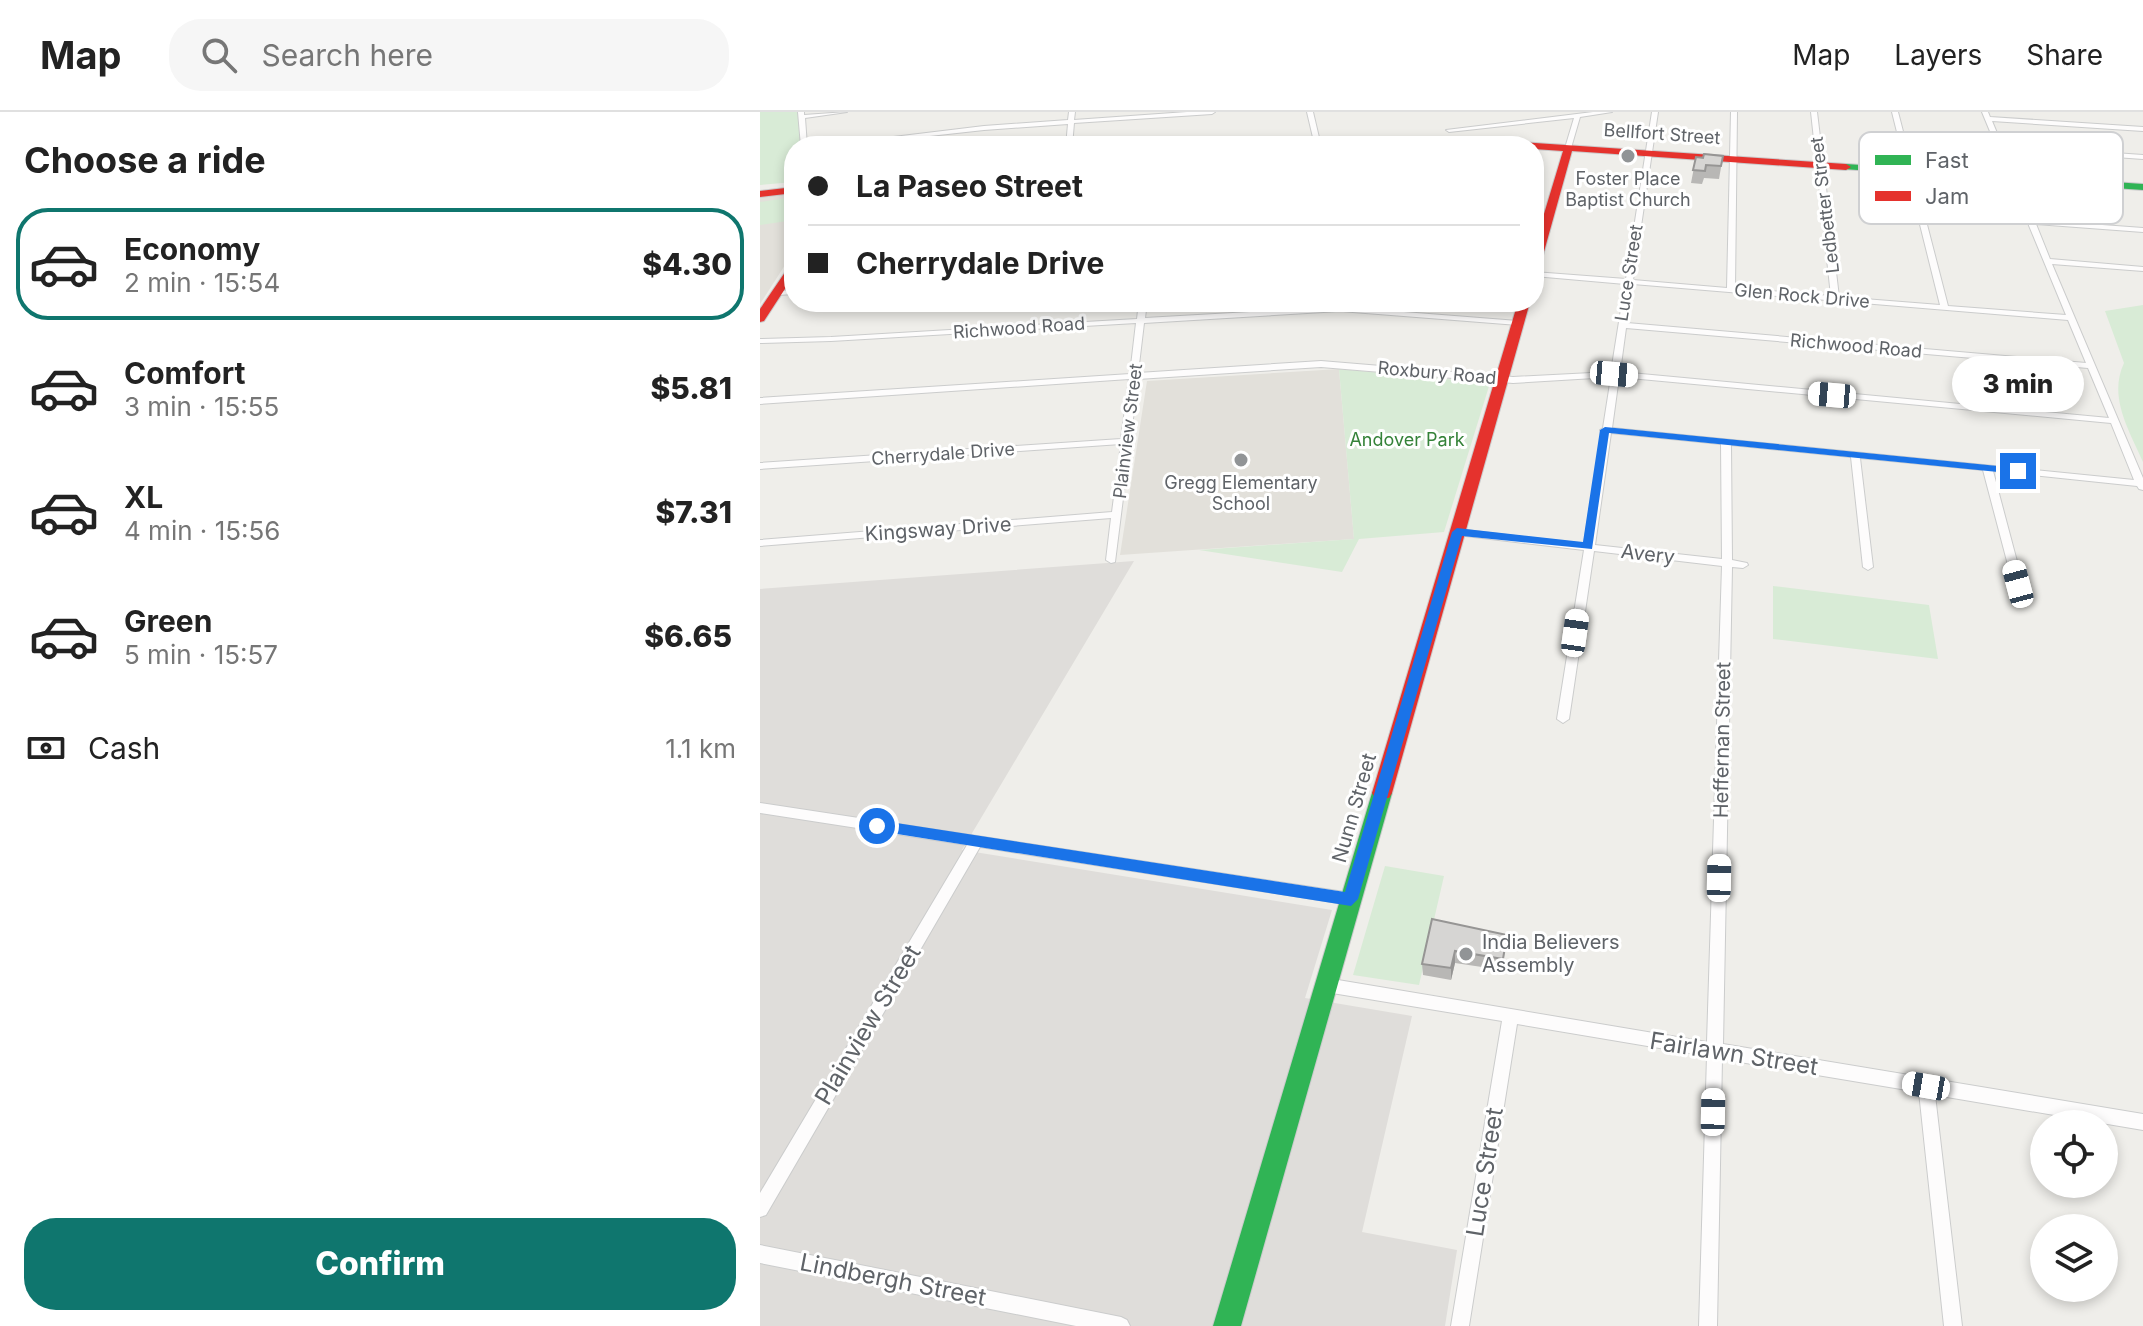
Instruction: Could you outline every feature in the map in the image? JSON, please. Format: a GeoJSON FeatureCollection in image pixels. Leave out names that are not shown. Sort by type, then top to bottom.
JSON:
{"type":"FeatureCollection","features":[{"type":"Feature","properties":{"kind":"main road","name":"Bellfort Street"},"geometry":{"type":"LineString","coordinates":[[1544,148],[1859,171]]}},
{"type":"Feature","properties":{"kind":"main road","name":"Bellfort Street"},"geometry":{"type":"LineString","coordinates":[[1544,151],[1568,150]]}},
{"type":"Feature","properties":{"kind":"main road"},"geometry":{"type":"LineString","coordinates":[[1544,217],[1568,150]]}},
{"type":"Feature","properties":{"kind":"main road"},"geometry":{"type":"LineString","coordinates":[[760,187],[784,184]]}},
{"type":"Feature","properties":{"kind":"main road","name":"Bellfort Street"},"geometry":{"type":"LineString","coordinates":[[2123,186],[2143,187]]}},
{"type":"Feature","properties":{"kind":"main road"},"geometry":{"type":"LineString","coordinates":[[760,194],[784,191]]}},
{"type":"Feature","properties":{"kind":"main road","name":"Bellfort Street"},"geometry":{"type":"LineString","coordinates":[[2123,193],[2143,195]]}},
{"type":"Feature","properties":{"kind":"main road"},"geometry":{"type":"LineString","coordinates":[[760,318],[784,294]]}},
{"type":"Feature","properties":{"kind":"main road","name":"Nunn Street"},"geometry":{"type":"LineString","coordinates":[[1227,1326],[1521,312]]}},
{"type":"Feature","properties":{"kind":"street"},"geometry":{"type":"LineString","coordinates":[[803,136],[802,114],[844,112]]}},
{"type":"Feature","properties":{"kind":"street"},"geometry":{"type":"LineString","coordinates":[[1070,136],[1072,112]]}},
{"type":"Feature","properties":{"kind":"street"},"geometry":{"type":"LineString","coordinates":[[922,136],[1071,121],[1212,112]]}},
{"type":"Feature","properties":{"kind":"street"},"geometry":{"type":"LineString","coordinates":[[1310,112],[1315,136]]}},
{"type":"Feature","properties":{"kind":"street"},"geometry":{"type":"LineString","coordinates":[[1445,136],[1575,114],[1609,112]]}},
{"type":"Feature","properties":{"kind":"street","name":"Luce Street"},"geometry":{"type":"LineString","coordinates":[[1563,719],[1655,112]]}},
{"type":"Feature","properties":{"kind":"street"},"geometry":{"type":"LineString","coordinates":[[1731,290],[1734,112]]}},
{"type":"Feature","properties":{"kind":"street","name":"Ledbetter Street"},"geometry":{"type":"LineString","coordinates":[[1814,112],[1835,299]]}},
{"type":"Feature","properties":{"kind":"street"},"geometry":{"type":"LineString","coordinates":[[1895,112],[1900,132]]}},
{"type":"Feature","properties":{"kind":"street"},"geometry":{"type":"LineString","coordinates":[[1568,150],[1575,114]]}},
{"type":"Feature","properties":{"kind":"street"},"geometry":{"type":"LineString","coordinates":[[1986,115],[2143,129]]}},
{"type":"Feature","properties":{"kind":"street"},"geometry":{"type":"LineString","coordinates":[[2123,156],[2143,157]]}},
{"type":"Feature","properties":{"kind":"street"},"geometry":{"type":"LineString","coordinates":[[1923,224],[1944,307]]}},
{"type":"Feature","properties":{"kind":"street"},"geometry":{"type":"LineString","coordinates":[[2032,224],[2142,487]]}},
{"type":"Feature","properties":{"kind":"street"},"geometry":{"type":"LineString","coordinates":[[2059,224],[2143,230]]}},
{"type":"Feature","properties":{"kind":"street"},"geometry":{"type":"LineString","coordinates":[[2047,261],[2143,269]]}},
{"type":"Feature","properties":{"kind":"street","name":"Glen Rock Drive"},"geometry":{"type":"LineString","coordinates":[[1544,275],[2070,318]]}},
{"type":"Feature","properties":{"kind":"street","name":"Plainview Street"},"geometry":{"type":"LineString","coordinates":[[1111,560],[1142,312]]}},
{"type":"Feature","properties":{"kind":"street","name":"Richwood Road"},"geometry":{"type":"LineString","coordinates":[[760,341],[1286,312]]}},
{"type":"Feature","properties":{"kind":"street","name":"Richwood Road"},"geometry":{"type":"LineString","coordinates":[[1378,312],[1518,323]]}},
{"type":"Feature","properties":{"kind":"street","name":"Richwood Road"},"geometry":{"type":"LineString","coordinates":[[1622,325],[2091,366]]}},
{"type":"Feature","properties":{"kind":"street","name":"Roxbury Road"},"geometry":{"type":"LineString","coordinates":[[760,401],[1321,364],[1542,380],[1614,374],[2113,421]]}},
{"type":"Feature","properties":{"kind":"street"},"geometry":{"type":"LineString","coordinates":[[1605,430],[1987,468],[2142,487]]}},
{"type":"Feature","properties":{"kind":"street","name":"Cherrydale Drive"},"geometry":{"type":"LineString","coordinates":[[760,466],[1126,441]]}},
{"type":"Feature","properties":{"kind":"street","name":"Heffernan Street"},"geometry":{"type":"LineString","coordinates":[[1708,1326],[1727,563],[1726,442]]}},
{"type":"Feature","properties":{"kind":"street"},"geometry":{"type":"LineString","coordinates":[[1855,454],[1868,567]]}},
{"type":"Feature","properties":{"kind":"street"},"geometry":{"type":"LineString","coordinates":[[1987,468],[2018,584]]}},
{"type":"Feature","properties":{"kind":"street","name":"Kingsway Drive"},"geometry":{"type":"LineString","coordinates":[[760,543],[1117,515]]}},
{"type":"Feature","properties":{"kind":"street","name":"Avery"},"geometry":{"type":"LineString","coordinates":[[1457,532],[1743,565]]}},
{"type":"Feature","properties":{"kind":"street"},"geometry":{"type":"LineString","coordinates":[[760,808],[1351,899]]}},
{"type":"Feature","properties":{"kind":"street","name":"Plainview Street"},"geometry":{"type":"LineString","coordinates":[[760,1209],[976,842]]}},
{"type":"Feature","properties":{"kind":"street","name":"Fairlawn Street"},"geometry":{"type":"LineString","coordinates":[[1326,985],[2143,1122]]}},
{"type":"Feature","properties":{"kind":"street","name":"Luce Street"},"geometry":{"type":"LineString","coordinates":[[1460,1326],[1510,1018]]}},
{"type":"Feature","properties":{"kind":"street"},"geometry":{"type":"LineString","coordinates":[[1926,1086],[1953,1326]]}},
{"type":"Feature","properties":{"kind":"street","name":"Lindbergh Street"},"geometry":{"type":"LineString","coordinates":[[760,1254],[1121,1326]]}},
{"type":"Feature","properties":{"kind":"shaded area"},"geometry":{"type":"Polygon","coordinates":[[[784,194],[784,267],[760,304],[760,197],[784,194]]]}},
{"type":"Feature","properties":{"kind":"shaded area","name":"Gregg Elementary School"},"geometry":{"type":"Polygon","coordinates":[[[1339,369],[1354,539],[1120,555],[1147,381],[1339,369]]]}},
{"type":"Feature","properties":{"kind":"shaded area"},"geometry":{"type":"Polygon","coordinates":[[[1134,561],[962,850],[1332,910],[1305,998],[1412,1016],[1362,1232],[1457,1250],[1445,1326],[760,1326],[760,589],[1134,561]]]}},
{"type":"Feature","properties":{"kind":"green space"},"geometry":{"type":"Polygon","coordinates":[[[760,112],[800,112],[802,136],[784,136],[784,183],[760,185],[760,112]]]}},
{"type":"Feature","properties":{"kind":"green space"},"geometry":{"type":"Polygon","coordinates":[[[784,198],[784,221],[760,225],[760,202],[784,198]]]}},
{"type":"Feature","properties":{"kind":"green space"},"geometry":{"type":"Polygon","coordinates":[[[2143,305],[2143,462],[2122,413],[2118,388],[2124,363],[2105,311],[2143,305]]]}},
{"type":"Feature","properties":{"kind":"green space","name":"Andover Park"},"geometry":{"type":"Polygon","coordinates":[[[1339,369],[1490,383],[1444,532],[1359,539],[1342,572],[1199,550],[1354,539],[1339,369]]]}},
{"type":"Feature","properties":{"kind":"green space"},"geometry":{"type":"Polygon","coordinates":[[[1773,586],[1929,605],[1938,659],[1773,639],[1773,586]]]}},
{"type":"Feature","properties":{"kind":"green space"},"geometry":{"type":"Polygon","coordinates":[[[1385,866],[1444,876],[1419,985],[1353,975],[1385,866]]]}},
{"type":"Feature","properties":{"kind":"building"},"geometry":{"type":"Polygon","coordinates":[[[1704,154],[1723,156],[1721,166],[1706,165],[1705,171],[1693,170],[1696,157],[1703,158],[1704,154]]]}},
{"type":"Feature","properties":{"kind":"building","name":"India Believers Assembly"},"geometry":{"type":"Polygon","coordinates":[[[1432,919],[1507,935],[1503,959],[1455,951],[1451,968],[1422,964],[1432,919]]]}},
{"type":"Feature","properties":{"kind":"traffic: fast"},"geometry":{"type":"LineString","coordinates":[[1846,167],[1859,168]]}},
{"type":"Feature","properties":{"kind":"traffic: fast"},"geometry":{"type":"LineString","coordinates":[[2123,186],[2143,187]]}},
{"type":"Feature","properties":{"kind":"traffic: fast"},"geometry":{"type":"LineString","coordinates":[[1227,1326],[1382,793]]}},
{"type":"Feature","properties":{"kind":"traffic: jam"},"geometry":{"type":"LineString","coordinates":[[1544,147],[1846,167]]}},
{"type":"Feature","properties":{"kind":"traffic: jam"},"geometry":{"type":"LineString","coordinates":[[1544,231],[1568,148]]}},
{"type":"Feature","properties":{"kind":"traffic: jam"},"geometry":{"type":"LineString","coordinates":[[760,194],[784,191]]}},
{"type":"Feature","properties":{"kind":"traffic: jam"},"geometry":{"type":"LineString","coordinates":[[760,318],[784,282]]}},
{"type":"Feature","properties":{"kind":"traffic: jam"},"geometry":{"type":"LineString","coordinates":[[1382,793],[1521,312]]}},
{"type":"Feature","properties":{"kind":"place","name":"Foster Place Baptist Church"},"geometry":{"type":"Point","coordinates":[1628,156]}},
{"type":"Feature","properties":{"kind":"place","name":"Gregg Elementary School"},"geometry":{"type":"Point","coordinates":[1241,460]}},
{"type":"Feature","properties":{"kind":"place","name":"India Believers Assembly"},"geometry":{"type":"Point","coordinates":[1466,954]}},
{"type":"Feature","properties":{"kind":"route"},"geometry":{"type":"LineString","coordinates":[[877,826],[1351,899],[1457,532],[1588,546],[1605,430],[2018,471]]}}]}
